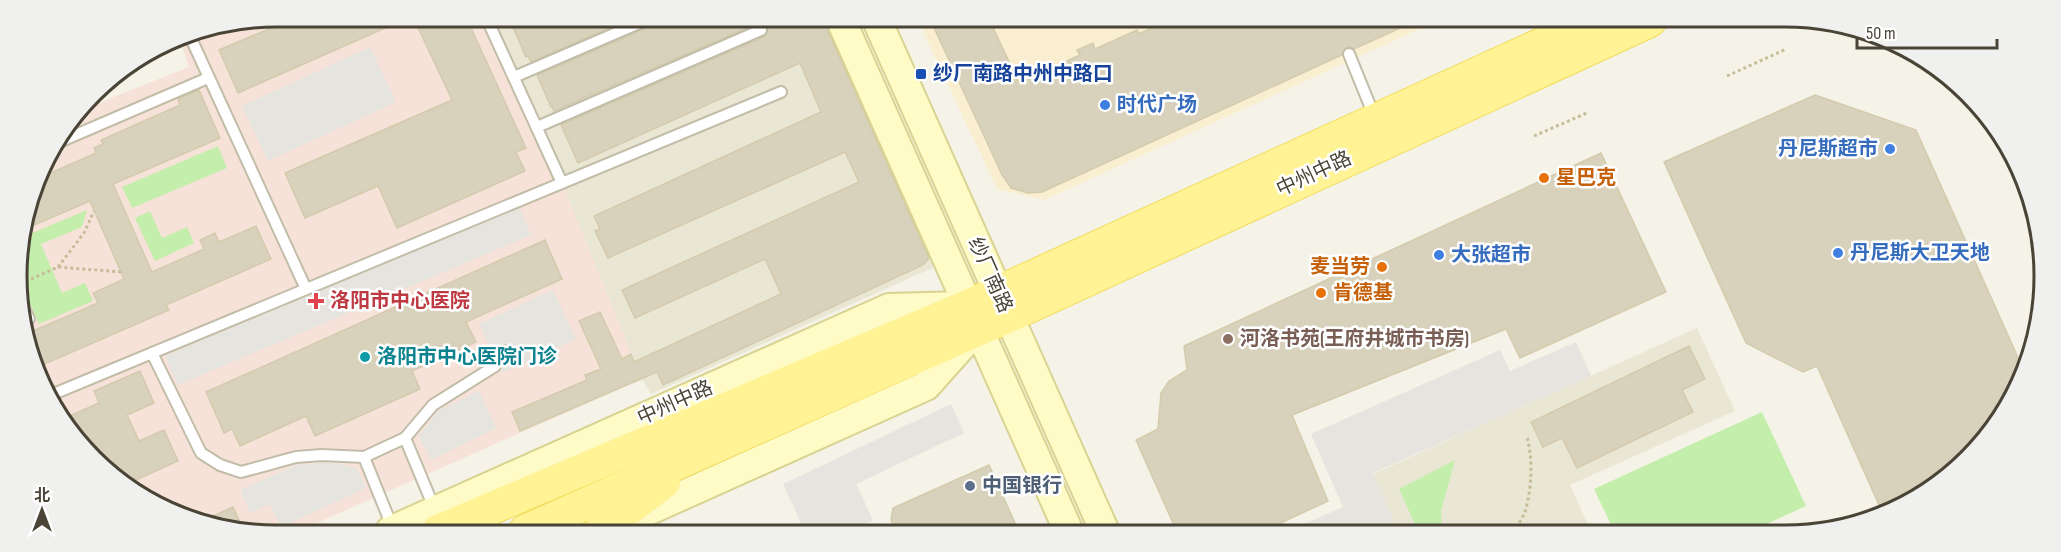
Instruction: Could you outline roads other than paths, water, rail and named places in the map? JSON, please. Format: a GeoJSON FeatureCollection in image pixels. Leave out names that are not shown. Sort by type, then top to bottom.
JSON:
{"type":"FeatureCollection","features":[{"type":"Feature","properties":{"kind":"main road","name":"纱厂南路"},"geometry":{"type":"LineString","coordinates":[[844,27],[1066,525]]}},
{"type":"Feature","properties":{"kind":"main road","name":"纱厂南路"},"geometry":{"type":"LineString","coordinates":[[880,27],[1102,525]]}},
{"type":"Feature","properties":{"kind":"main road","name":"中州中路"},"geometry":{"type":"LineString","coordinates":[[1003,304],[1375,119],[1579,27]]}},
{"type":"Feature","properties":{"kind":"main road","name":"中州中路"},"geometry":{"type":"LineString","coordinates":[[416,525],[436,521],[973,317],[1636,27]]}},
{"type":"Feature","properties":{"kind":"main road","name":"中州中路"},"geometry":{"type":"LineString","coordinates":[[538,525],[704,451],[973,317]]}},
{"type":"Feature","properties":{"kind":"main road","name":"中州中路"},"geometry":{"type":"LineString","coordinates":[[615,525],[926,386],[973,317]]}},
{"type":"Feature","properties":{"kind":"main road"},"geometry":{"type":"LineString","coordinates":[[610,525],[704,451]]}},
{"type":"Feature","properties":{"kind":"lane"},"geometry":{"type":"LineString","coordinates":[[493,27],[562,183]]}},
{"type":"Feature","properties":{"kind":"lane"},"geometry":{"type":"LineString","coordinates":[[513,77],[630,27]]}},
{"type":"Feature","properties":{"kind":"lane"},"geometry":{"type":"LineString","coordinates":[[537,127],[761,30]]}},
{"type":"Feature","properties":{"kind":"lane"},"geometry":{"type":"LineString","coordinates":[[192,42],[306,289]]}},
{"type":"Feature","properties":{"kind":"lane"},"geometry":{"type":"LineString","coordinates":[[1349,54],[1375,119]]}},
{"type":"Feature","properties":{"kind":"lane"},"geometry":{"type":"LineString","coordinates":[[69,138],[208,78]]}},
{"type":"Feature","properties":{"kind":"lane"},"geometry":{"type":"LineString","coordinates":[[56,393],[781,92]]}},
{"type":"Feature","properties":{"kind":"lane"},"geometry":{"type":"LineString","coordinates":[[152,353],[201,453],[220,465],[241,472],[296,457],[322,455],[364,457],[405,438],[433,405],[495,366],[504,351]]}},
{"type":"Feature","properties":{"kind":"lane"},"geometry":{"type":"LineString","coordinates":[[405,438],[436,521]]}},
{"type":"Feature","properties":{"kind":"lane"},"geometry":{"type":"LineString","coordinates":[[364,457],[390,525]]}},
{"type":"Feature","properties":{"kind":"place","name":"纱厂南路中州中路口"},"geometry":{"type":"Point","coordinates":[921,74]}},
{"type":"Feature","properties":{"kind":"place","name":"时代广场"},"geometry":{"type":"Point","coordinates":[1105,105]}},
{"type":"Feature","properties":{"kind":"place","name":"丹尼斯超市"},"geometry":{"type":"Point","coordinates":[1890,149]}},
{"type":"Feature","properties":{"kind":"place","name":"星巴克"},"geometry":{"type":"Point","coordinates":[1544,178]}},
{"type":"Feature","properties":{"kind":"place","name":"丹尼斯大卫天地"},"geometry":{"type":"Point","coordinates":[1838,253]}},
{"type":"Feature","properties":{"kind":"place","name":"大张超市"},"geometry":{"type":"Point","coordinates":[1439,255]}},
{"type":"Feature","properties":{"kind":"place","name":"麦当劳"},"geometry":{"type":"Point","coordinates":[1382,267]}},
{"type":"Feature","properties":{"kind":"place","name":"肯德基"},"geometry":{"type":"Point","coordinates":[1321,293]}},
{"type":"Feature","properties":{"kind":"place","name":"洛阳市中心医院"},"geometry":{"type":"Point","coordinates":[316,301]}},
{"type":"Feature","properties":{"kind":"place","name":"河洛书苑(王府井城市书房)"},"geometry":{"type":"Point","coordinates":[1228,339]}},
{"type":"Feature","properties":{"kind":"place","name":"洛阳市中心医院门诊"},"geometry":{"type":"Point","coordinates":[365,357]}},
{"type":"Feature","properties":{"kind":"place","name":"中国银行"},"geometry":{"type":"Point","coordinates":[970,486]}}]}
